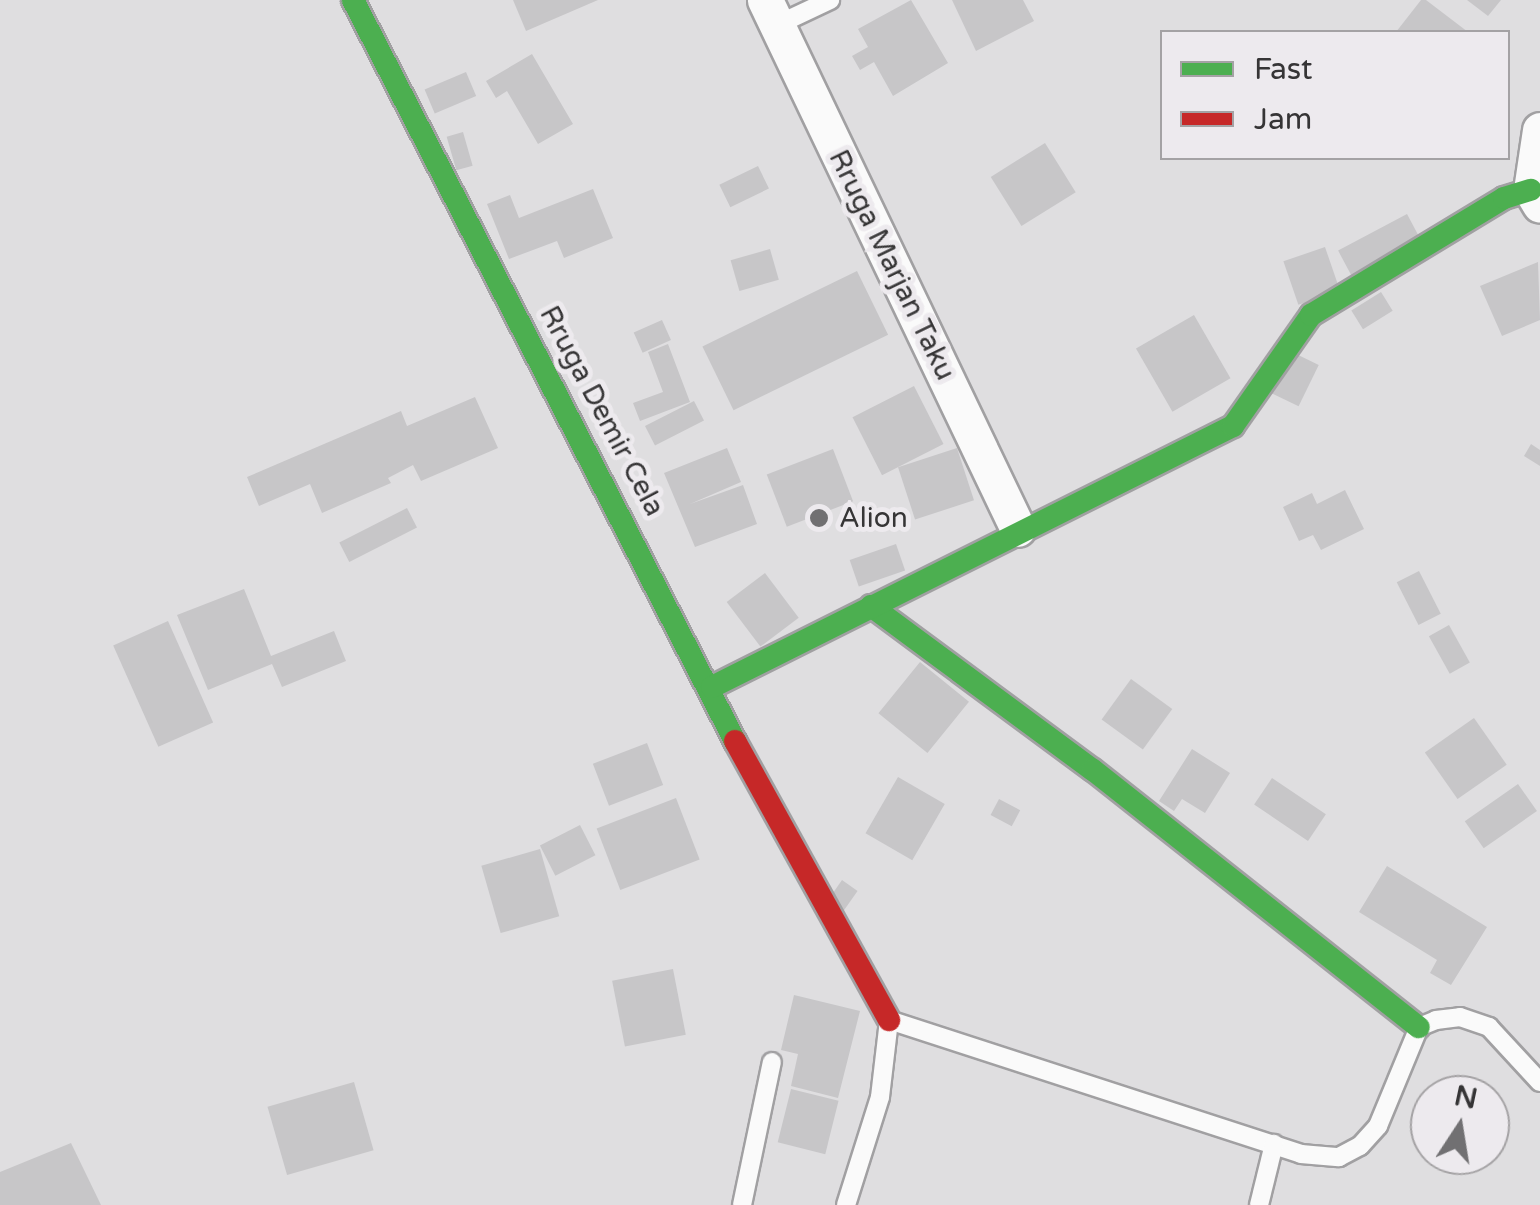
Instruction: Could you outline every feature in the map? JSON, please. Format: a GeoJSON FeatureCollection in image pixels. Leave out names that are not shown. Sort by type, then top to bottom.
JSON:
{"type":"FeatureCollection","features":[{"type":"Feature","properties":{"kind":"street","name":"Rruga Demir Cela"},"geometry":{"type":"LineString","coordinates":[[353,0],[712,687],[792,852],[888,1020]]}},
{"type":"Feature","properties":{"kind":"street","name":"Rruga Marjan Taku"},"geometry":{"type":"LineString","coordinates":[[771,12],[1018,529]]}},
{"type":"Feature","properties":{"kind":"street"},"geometry":{"type":"LineString","coordinates":[[712,687],[1018,529],[1233,426],[1310,316],[1504,198],[1535,197],[1540,130]]}},
{"type":"Feature","properties":{"kind":"street"},"geometry":{"type":"LineString","coordinates":[[871,606],[1093,770],[1418,1027]]}},
{"type":"Feature","properties":{"kind":"lane"},"geometry":{"type":"LineString","coordinates":[[771,12],[830,0]]}},
{"type":"Feature","properties":{"kind":"lane"},"geometry":{"type":"LineString","coordinates":[[846,1205],[880,1097],[888,1020],[1274,1144],[1339,1157],[1360,1146],[1378,1126],[1418,1027],[1460,1016],[1490,1027],[1540,1082]]}},
{"type":"Feature","properties":{"kind":"lane"},"geometry":{"type":"LineString","coordinates":[[742,1205],[772,1062]]}},
{"type":"Feature","properties":{"kind":"lane"},"geometry":{"type":"LineString","coordinates":[[1259,1205],[1274,1144]]}},
{"type":"Feature","properties":{"kind":"building"},"geometry":{"type":"Polygon","coordinates":[[[513,0],[598,0],[526,31],[513,0]]]}},
{"type":"Feature","properties":{"kind":"building"},"geometry":{"type":"Polygon","coordinates":[[[911,0],[948,63],[893,96],[874,62],[860,70],[852,56],[868,47],[858,29],[911,0]]]}},
{"type":"Feature","properties":{"kind":"building"},"geometry":{"type":"Polygon","coordinates":[[[952,0],[1023,0],[1034,21],[976,51],[952,0]]]}},
{"type":"Feature","properties":{"kind":"building"},"geometry":{"type":"Polygon","coordinates":[[[1421,0],[1426,0],[1465,30],[1398,30],[1421,0]]]}},
{"type":"Feature","properties":{"kind":"building"},"geometry":{"type":"Polygon","coordinates":[[[1467,0],[1501,0],[1488,16],[1467,0]]]}},
{"type":"Feature","properties":{"kind":"building"},"geometry":{"type":"Polygon","coordinates":[[[532,54],[573,124],[538,144],[507,91],[496,98],[486,81],[532,54]]]}},
{"type":"Feature","properties":{"kind":"building"},"geometry":{"type":"Polygon","coordinates":[[[466,72],[476,96],[435,114],[425,90],[466,72]]]}},
{"type":"Feature","properties":{"kind":"building"},"geometry":{"type":"Polygon","coordinates":[[[463,132],[473,166],[456,170],[447,137],[463,132]]]}},
{"type":"Feature","properties":{"kind":"building"},"geometry":{"type":"Polygon","coordinates":[[[1045,143],[1076,192],[1021,226],[991,177],[1045,143]]]}},
{"type":"Feature","properties":{"kind":"building"},"geometry":{"type":"Polygon","coordinates":[[[758,166],[769,188],[730,207],[719,185],[758,166]]]}},
{"type":"Feature","properties":{"kind":"building"},"geometry":{"type":"Polygon","coordinates":[[[593,189],[613,238],[564,258],[557,241],[509,259],[487,204],[510,195],[519,218],[593,189]]]}},
{"type":"Feature","properties":{"kind":"building"},"geometry":{"type":"Polygon","coordinates":[[[1407,214],[1421,240],[1352,277],[1338,251],[1407,214]]]}},
{"type":"Feature","properties":{"kind":"building"},"geometry":{"type":"Polygon","coordinates":[[[1325,247],[1340,290],[1298,305],[1283,261],[1325,247]]]}},
{"type":"Feature","properties":{"kind":"building"},"geometry":{"type":"Polygon","coordinates":[[[770,249],[779,280],[739,291],[731,260],[770,249]]]}},
{"type":"Feature","properties":{"kind":"building"},"geometry":{"type":"Polygon","coordinates":[[[1538,262],[1540,320],[1502,336],[1480,286],[1538,262]]]}},
{"type":"Feature","properties":{"kind":"building"},"geometry":{"type":"Polygon","coordinates":[[[857,271],[888,335],[734,410],[702,346],[857,271]]]}},
{"type":"Feature","properties":{"kind":"building"},"geometry":{"type":"Polygon","coordinates":[[[1381,292],[1393,311],[1363,329],[1351,311],[1381,292]]]}},
{"type":"Feature","properties":{"kind":"building"},"geometry":{"type":"Polygon","coordinates":[[[1194,315],[1230,378],[1172,412],[1136,348],[1194,315]]]}},
{"type":"Feature","properties":{"kind":"building"},"geometry":{"type":"Polygon","coordinates":[[[662,320],[671,340],[643,353],[634,333],[662,320]]]}},
{"type":"Feature","properties":{"kind":"building"},"geometry":{"type":"Polygon","coordinates":[[[668,344],[690,402],[640,421],[633,403],[663,392],[648,352],[668,344]]]}},
{"type":"Feature","properties":{"kind":"building"},"geometry":{"type":"Polygon","coordinates":[[[1290,351],[1319,365],[1299,406],[1270,392],[1290,351]]]}},
{"type":"Feature","properties":{"kind":"building"},"geometry":{"type":"Polygon","coordinates":[[[914,386],[944,444],[882,475],[853,417],[914,386]]]}},
{"type":"Feature","properties":{"kind":"building"},"geometry":{"type":"Polygon","coordinates":[[[475,397],[498,448],[421,481],[413,465],[388,478],[391,483],[322,513],[310,484],[259,506],[247,477],[401,411],[407,426],[475,397]]]}},
{"type":"Feature","properties":{"kind":"building"},"geometry":{"type":"Polygon","coordinates":[[[694,401],[704,421],[655,446],[645,426],[694,401]]]}},
{"type":"Feature","properties":{"kind":"building"},"geometry":{"type":"Polygon","coordinates":[[[1531,444],[1540,450],[1540,466],[1524,456],[1531,444]]]}},
{"type":"Feature","properties":{"kind":"building"},"geometry":{"type":"Polygon","coordinates":[[[727,448],[741,482],[690,504],[743,485],[757,524],[695,547],[664,473],[727,448]]]}},
{"type":"Feature","properties":{"kind":"building"},"geometry":{"type":"Polygon","coordinates":[[[957,448],[974,500],[915,519],[898,467],[957,448]]]}},
{"type":"Feature","properties":{"kind":"building"},"geometry":{"type":"Polygon","coordinates":[[[833,449],[853,501],[787,527],[767,474],[833,449]]]}},
{"type":"Feature","properties":{"kind":"building"},"geometry":{"type":"Polygon","coordinates":[[[1345,490],[1364,529],[1321,550],[1313,535],[1299,541],[1283,507],[1312,493],[1317,504],[1345,490]]]}},
{"type":"Feature","properties":{"kind":"building"},"geometry":{"type":"Polygon","coordinates":[[[407,508],[417,528],[349,562],[339,543],[407,508]]]}},
{"type":"Feature","properties":{"kind":"building"},"geometry":{"type":"Polygon","coordinates":[[[896,544],[905,570],[859,586],[850,560],[896,544]]]}},
{"type":"Feature","properties":{"kind":"building"},"geometry":{"type":"Polygon","coordinates":[[[1419,571],[1441,614],[1419,625],[1397,582],[1419,571]]]}},
{"type":"Feature","properties":{"kind":"building"},"geometry":{"type":"Polygon","coordinates":[[[765,573],[799,618],[760,647],[727,602],[765,573]]]}},
{"type":"Feature","properties":{"kind":"building"},"geometry":{"type":"Polygon","coordinates":[[[244,589],[271,656],[334,631],[346,661],[282,687],[272,664],[208,690],[177,615],[244,589]]]}},
{"type":"Feature","properties":{"kind":"building"},"geometry":{"type":"Polygon","coordinates":[[[168,621],[213,722],[158,747],[113,645],[168,621]]]}},
{"type":"Feature","properties":{"kind":"building"},"geometry":{"type":"Polygon","coordinates":[[[1449,625],[1470,663],[1450,674],[1429,636],[1449,625]]]}},
{"type":"Feature","properties":{"kind":"building"},"geometry":{"type":"Polygon","coordinates":[[[920,662],[969,702],[927,753],[878,713],[920,662]]]}},
{"type":"Feature","properties":{"kind":"building"},"geometry":{"type":"Polygon","coordinates":[[[1131,679],[1172,709],[1143,749],[1102,719],[1131,679]]]}},
{"type":"Feature","properties":{"kind":"building"},"geometry":{"type":"Polygon","coordinates":[[[1474,718],[1507,765],[1458,799],[1425,752],[1474,718]]]}},
{"type":"Feature","properties":{"kind":"building"},"geometry":{"type":"Polygon","coordinates":[[[647,743],[663,785],[609,806],[593,764],[647,743]]]}},
{"type":"Feature","properties":{"kind":"building"},"geometry":{"type":"Polygon","coordinates":[[[1192,749],[1230,773],[1205,813],[1182,799],[1174,811],[1159,801],[1192,749]]]}},
{"type":"Feature","properties":{"kind":"building"},"geometry":{"type":"Polygon","coordinates":[[[898,777],[945,804],[912,860],[866,833],[898,777]]]}},
{"type":"Feature","properties":{"kind":"building"},"geometry":{"type":"Polygon","coordinates":[[[1272,778],[1326,814],[1308,841],[1254,805],[1272,778]]]}},
{"type":"Feature","properties":{"kind":"building"},"geometry":{"type":"Polygon","coordinates":[[[1518,784],[1537,811],[1484,848],[1465,821],[1518,784]]]}},
{"type":"Feature","properties":{"kind":"building"},"geometry":{"type":"Polygon","coordinates":[[[676,798],[700,860],[620,890],[597,828],[676,798]]]}},
{"type":"Feature","properties":{"kind":"building"},"geometry":{"type":"Polygon","coordinates":[[[999,799],[1020,810],[1012,826],[991,815],[999,799]]]}},
{"type":"Feature","properties":{"kind":"building"},"geometry":{"type":"Polygon","coordinates":[[[580,825],[595,855],[555,876],[540,845],[580,825]]]}},
{"type":"Feature","properties":{"kind":"building"},"geometry":{"type":"Polygon","coordinates":[[[540,849],[559,916],[501,933],[481,866],[540,849]]]}},
{"type":"Feature","properties":{"kind":"building"},"geometry":{"type":"Polygon","coordinates":[[[1387,866],[1487,927],[1451,985],[1430,973],[1437,960],[1359,912],[1387,866]]]}},
{"type":"Feature","properties":{"kind":"building"},"geometry":{"type":"Polygon","coordinates":[[[842,880],[858,891],[844,911],[828,900],[842,880]]]}},
{"type":"Feature","properties":{"kind":"building"},"geometry":{"type":"Polygon","coordinates":[[[673,969],[686,1035],[625,1047],[612,981],[673,969]]]}},
{"type":"Feature","properties":{"kind":"building"},"geometry":{"type":"Polygon","coordinates":[[[794,995],[860,1011],[838,1098],[791,1086],[798,1054],[781,1050],[794,995]]]}},
{"type":"Feature","properties":{"kind":"building"},"geometry":{"type":"Polygon","coordinates":[[[354,1082],[374,1150],[287,1175],[267,1107],[354,1082]]]}},
{"type":"Feature","properties":{"kind":"building"},"geometry":{"type":"Polygon","coordinates":[[[791,1089],[839,1101],[825,1154],[778,1142],[791,1089]]]}},
{"type":"Feature","properties":{"kind":"building"},"geometry":{"type":"Polygon","coordinates":[[[71,1143],[101,1205],[0,1205],[0,1172],[71,1143]]]}},
{"type":"Feature","properties":{"kind":"traffic: fast"},"geometry":{"type":"LineString","coordinates":[[353,0],[735,741]]}},
{"type":"Feature","properties":{"kind":"traffic: fast"},"geometry":{"type":"LineString","coordinates":[[712,687],[1233,426],[1311,315],[1504,198],[1531,190]]}},
{"type":"Feature","properties":{"kind":"traffic: fast"},"geometry":{"type":"LineString","coordinates":[[871,606],[1093,770],[1419,1027]]}},
{"type":"Feature","properties":{"kind":"traffic: jam"},"geometry":{"type":"LineString","coordinates":[[735,741],[889,1020]]}},
{"type":"Feature","properties":{"kind":"place","name":"Alion"},"geometry":{"type":"Point","coordinates":[819,518]}}]}
